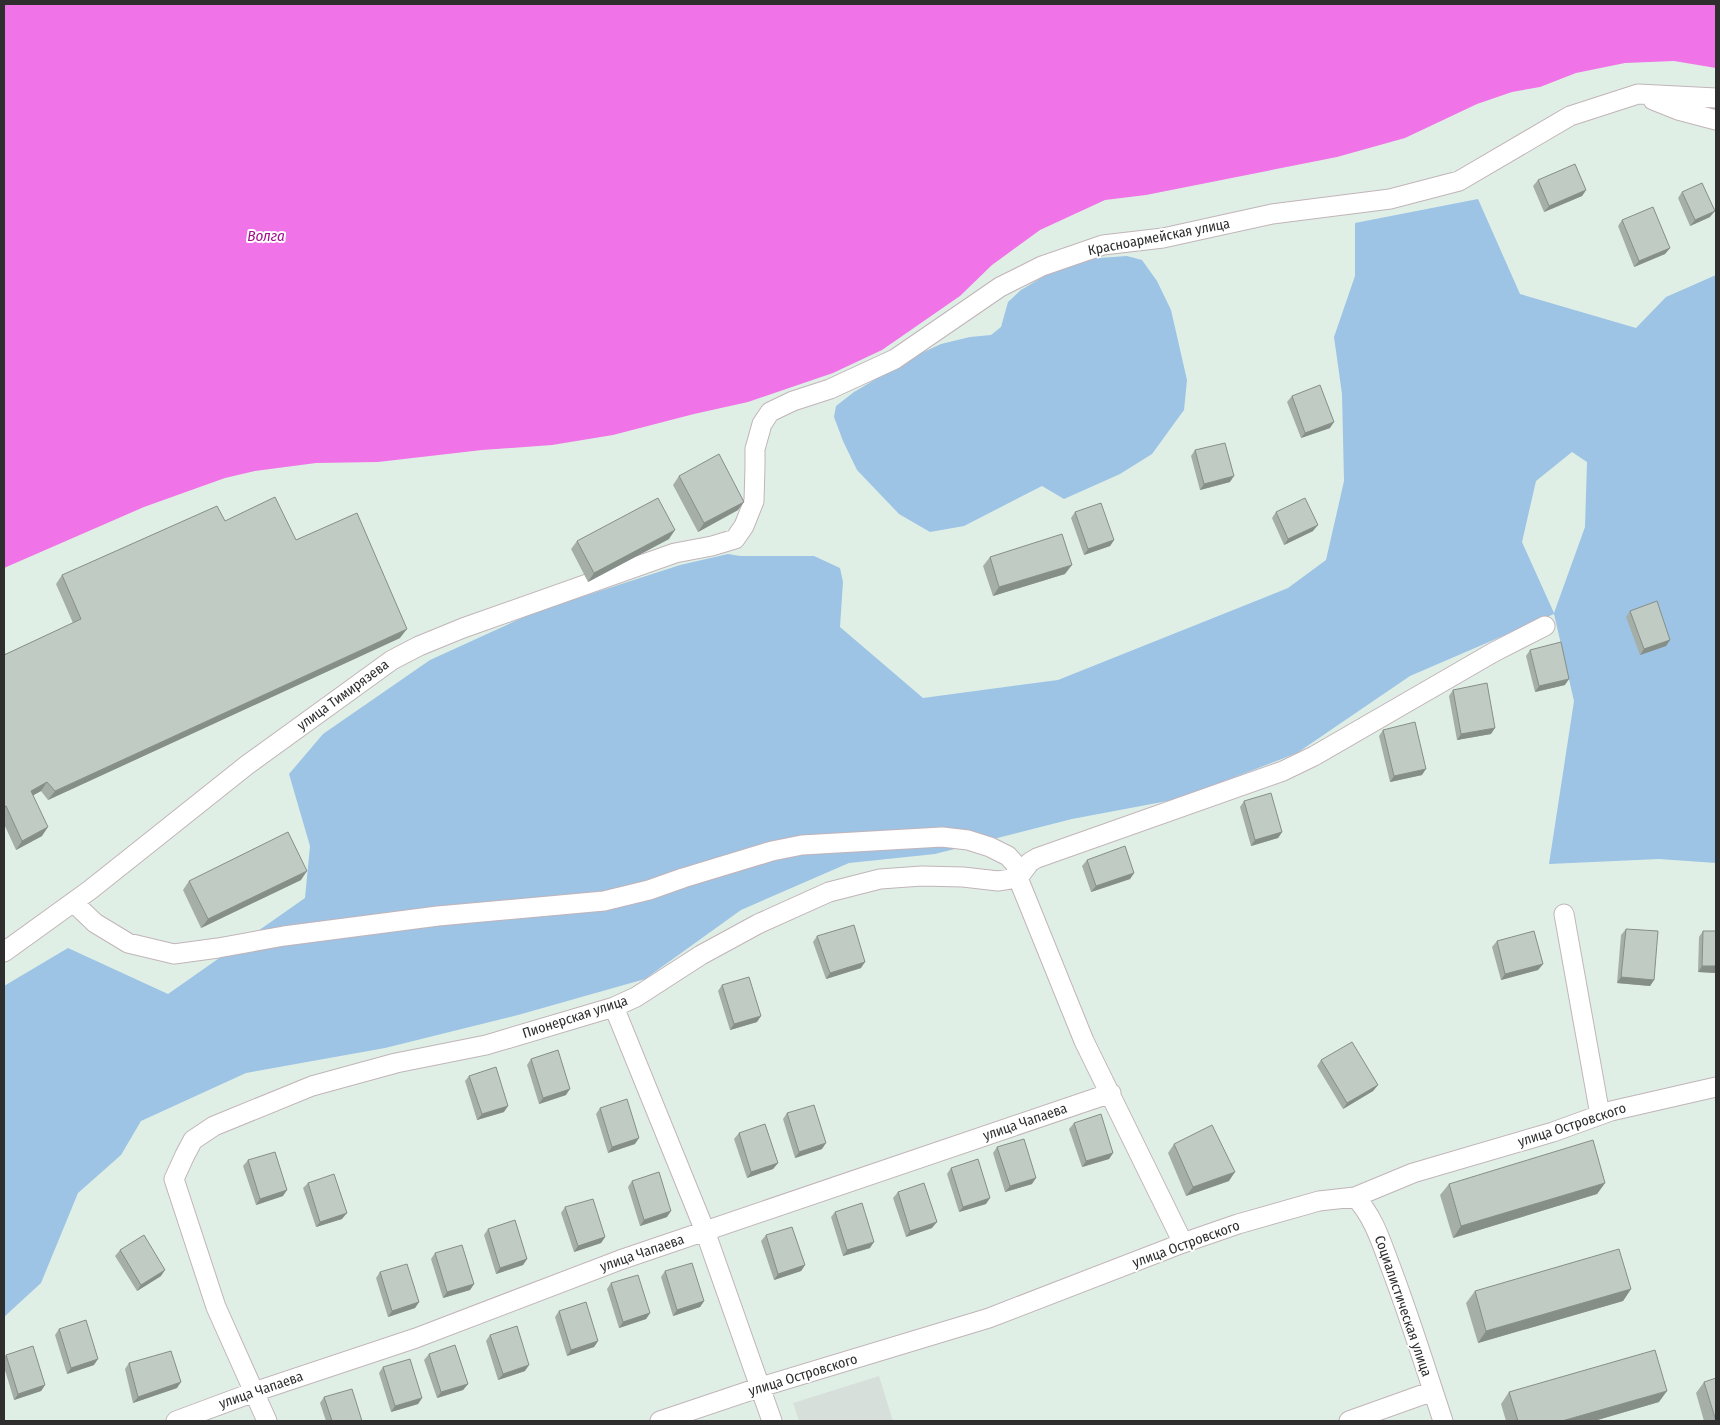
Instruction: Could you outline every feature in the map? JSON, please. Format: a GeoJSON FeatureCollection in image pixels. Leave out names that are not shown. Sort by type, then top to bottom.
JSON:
{"type":"FeatureCollection","features":[{"type":"Feature","properties":{"kind":"street"},"geometry":{"type":"LineString","coordinates":[[1638,94],[1716,98]]}},
{"type":"Feature","properties":{"kind":"street"},"geometry":{"type":"LineString","coordinates":[[1638,94],[1678,110],[1716,120]]}},
{"type":"Feature","properties":{"kind":"street","name":"Красноармейская улица"},"geometry":{"type":"LineString","coordinates":[[735,539],[744,526],[754,501],[755,449],[762,424],[770,412],[794,400],[830,389],[895,359],[1000,288],[1042,266],[1103,245],[1163,238],[1272,214],[1390,199],[1459,181],[1570,116],[1638,94]]}},
{"type":"Feature","properties":{"kind":"street","name":"улица Тимирязева"},"geometry":{"type":"LineString","coordinates":[[4,952],[73,902],[247,765],[392,660],[418,646],[463,628],[675,553],[712,546],[735,539]]}},
{"type":"Feature","properties":{"kind":"street"},"geometry":{"type":"LineString","coordinates":[[1018,878],[1030,862],[1036,858],[1283,771],[1314,756],[1494,652],[1545,626]]}},
{"type":"Feature","properties":{"kind":"street"},"geometry":{"type":"LineString","coordinates":[[73,902],[95,922],[128,943],[174,954],[284,936],[438,916],[604,901],[649,890],[772,851],[811,844],[942,837],[968,840],[990,846],[1008,856],[1016,865],[1018,878],[1084,1041],[1183,1243]]}},
{"type":"Feature","properties":{"kind":"street","name":"Пионерская улица"},"geometry":{"type":"LineString","coordinates":[[254,1392],[216,1307],[174,1180],[193,1140],[214,1126],[312,1086],[396,1063],[486,1045],[614,1007],[636,997],[701,955],[758,924],[829,892],[880,879],[922,876],[998,880],[1018,878]]}},
{"type":"Feature","properties":{"kind":"street"},"geometry":{"type":"LineString","coordinates":[[1564,914],[1600,1115]]}},
{"type":"Feature","properties":{"kind":"street"},"geometry":{"type":"LineString","coordinates":[[614,1007],[705,1231],[772,1421]]}},
{"type":"Feature","properties":{"kind":"street","name":"улица Островского"},"geometry":{"type":"LineString","coordinates":[[660,1421],[761,1387],[989,1318],[1183,1243],[1238,1224],[1319,1201],[1355,1197],[1413,1173],[1553,1132],[1611,1111],[1716,1087]]}},
{"type":"Feature","properties":{"kind":"street","name":"улица Чапаева"},"geometry":{"type":"LineString","coordinates":[[176,1421],[254,1392],[416,1338],[620,1260],[1110,1093]]}},
{"type":"Feature","properties":{"kind":"street","name":"Социалистическая улица"},"geometry":{"type":"LineString","coordinates":[[1355,1197],[1372,1218],[1398,1286],[1443,1421]]}},
{"type":"Feature","properties":{"kind":"street"},"geometry":{"type":"LineString","coordinates":[[254,1392],[267,1421]]}},
{"type":"Feature","properties":{"kind":"street"},"geometry":{"type":"LineString","coordinates":[[1349,1421],[1433,1392]]}},
{"type":"Feature","properties":{"kind":"shaded area"},"geometry":{"type":"Polygon","coordinates":[[[1478,199],[1520,294],[1636,328],[1666,297],[1716,275],[1716,863],[1659,859],[1549,864],[1574,701],[1554,614],[1410,676],[1297,753],[1178,799],[1072,819],[935,854],[849,863],[741,910],[645,979],[518,1015],[385,1048],[246,1073],[141,1121],[121,1155],[78,1193],[41,1283],[4,1317],[4,986],[68,948],[168,994],[305,898],[310,846],[289,774],[323,734],[430,660],[535,612],[680,565],[728,554],[740,556],[814,556],[840,568],[843,582],[840,627],[923,698],[1058,680],[1288,588],[1326,560],[1344,481],[1342,394],[1334,337],[1355,276],[1355,223],[1478,199]],[[1572,452],[1536,481],[1522,542],[1554,613],[1585,527],[1587,462],[1572,452]]]}},
{"type":"Feature","properties":{"kind":"shaded area"},"geometry":{"type":"Polygon","coordinates":[[[1127,256],[1142,260],[1157,281],[1171,310],[1187,380],[1184,410],[1152,454],[1120,474],[1064,499],[1042,486],[964,526],[930,532],[899,514],[857,470],[834,417],[836,406],[854,392],[915,356],[941,344],[970,337],[991,335],[1001,327],[1008,302],[1021,290],[1046,275],[1085,259],[1127,256]]]}},
{"type":"Feature","properties":{"kind":"shaded area"},"geometry":{"type":"Polygon","coordinates":[[[879,1376],[893,1421],[799,1421],[793,1403],[879,1376]]]}},
{"type":"Feature","properties":{"kind":"water","name":"Волга"},"geometry":{"type":"Polygon","coordinates":[[[4,4],[1716,4],[1716,68],[1674,61],[1625,63],[1576,73],[1540,87],[1512,92],[1477,104],[1405,138],[1337,157],[1146,195],[1105,200],[1040,230],[992,265],[960,296],[882,350],[833,373],[748,402],[613,435],[552,445],[482,450],[378,462],[316,463],[255,471],[225,478],[144,507],[4,568],[4,4]]]}},
{"type":"Feature","properties":{"kind":"building"},"geometry":{"type":"Polygon","coordinates":[[[1575,164],[1586,190],[1549,206],[1538,180],[1575,164]]]}},
{"type":"Feature","properties":{"kind":"building"},"geometry":{"type":"Polygon","coordinates":[[[1702,183],[1715,211],[1695,220],[1682,192],[1702,183]]]}},
{"type":"Feature","properties":{"kind":"building"},"geometry":{"type":"Polygon","coordinates":[[[1653,207],[1670,248],[1639,261],[1622,220],[1653,207]]]}},
{"type":"Feature","properties":{"kind":"building"},"geometry":{"type":"Polygon","coordinates":[[[1320,385],[1334,422],[1305,433],[1292,396],[1320,385]]]}},
{"type":"Feature","properties":{"kind":"building"},"geometry":{"type":"Polygon","coordinates":[[[1225,443],[1234,476],[1204,484],[1195,450],[1225,443]]]}},
{"type":"Feature","properties":{"kind":"building"},"geometry":{"type":"Polygon","coordinates":[[[719,454],[744,502],[704,523],[679,476],[719,454]]]}},
{"type":"Feature","properties":{"kind":"building"},"geometry":{"type":"Polygon","coordinates":[[[275,497],[296,540],[357,513],[407,629],[55,791],[47,782],[31,791],[48,827],[22,841],[6,806],[4,807],[4,655],[81,619],[62,575],[217,506],[225,521],[275,497]]]}},
{"type":"Feature","properties":{"kind":"building"},"geometry":{"type":"Polygon","coordinates":[[[658,498],[675,530],[594,573],[577,541],[658,498]]]}},
{"type":"Feature","properties":{"kind":"building"},"geometry":{"type":"Polygon","coordinates":[[[1305,498],[1318,525],[1288,539],[1276,512],[1305,498]]]}},
{"type":"Feature","properties":{"kind":"building"},"geometry":{"type":"Polygon","coordinates":[[[1101,503],[1114,540],[1088,549],[1075,512],[1101,503]]]}},
{"type":"Feature","properties":{"kind":"building"},"geometry":{"type":"Polygon","coordinates":[[[1062,534],[1072,565],[999,587],[990,557],[1062,534]]]}},
{"type":"Feature","properties":{"kind":"building"},"geometry":{"type":"Polygon","coordinates":[[[1657,601],[1670,640],[1644,649],[1630,611],[1657,601]]]}},
{"type":"Feature","properties":{"kind":"building"},"geometry":{"type":"Polygon","coordinates":[[[1561,642],[1569,679],[1539,686],[1530,650],[1561,642]]]}},
{"type":"Feature","properties":{"kind":"building"},"geometry":{"type":"Polygon","coordinates":[[[1487,683],[1495,728],[1461,734],[1453,690],[1487,683]]]}},
{"type":"Feature","properties":{"kind":"building"},"geometry":{"type":"Polygon","coordinates":[[[1415,722],[1426,769],[1394,776],[1383,730],[1415,722]]]}},
{"type":"Feature","properties":{"kind":"building"},"geometry":{"type":"Polygon","coordinates":[[[1271,793],[1282,832],[1255,840],[1244,801],[1271,793]]]}},
{"type":"Feature","properties":{"kind":"building"},"geometry":{"type":"Polygon","coordinates":[[[288,832],[307,871],[208,919],[189,881],[288,832]]]}},
{"type":"Feature","properties":{"kind":"building"},"geometry":{"type":"Polygon","coordinates":[[[1125,846],[1134,873],[1096,886],[1087,860],[1125,846]]]}},
{"type":"Feature","properties":{"kind":"building"},"geometry":{"type":"Polygon","coordinates":[[[854,925],[865,962],[830,973],[817,936],[854,925]]]}},
{"type":"Feature","properties":{"kind":"building"},"geometry":{"type":"Polygon","coordinates":[[[1626,929],[1658,931],[1654,980],[1621,977],[1626,929]]]}},
{"type":"Feature","properties":{"kind":"building"},"geometry":{"type":"Polygon","coordinates":[[[1534,931],[1543,964],[1505,974],[1497,941],[1534,931]]]}},
{"type":"Feature","properties":{"kind":"building"},"geometry":{"type":"Polygon","coordinates":[[[1703,931],[1716,931],[1716,966],[1702,966],[1703,931]]]}},
{"type":"Feature","properties":{"kind":"building"},"geometry":{"type":"Polygon","coordinates":[[[749,977],[761,1016],[734,1024],[722,985],[749,977]]]}},
{"type":"Feature","properties":{"kind":"building"},"geometry":{"type":"Polygon","coordinates":[[[1352,1042],[1378,1085],[1347,1103],[1321,1060],[1352,1042]]]}},
{"type":"Feature","properties":{"kind":"building"},"geometry":{"type":"Polygon","coordinates":[[[558,1050],[570,1089],[543,1098],[531,1059],[558,1050]]]}},
{"type":"Feature","properties":{"kind":"building"},"geometry":{"type":"Polygon","coordinates":[[[496,1067],[508,1106],[482,1114],[469,1076],[496,1067]]]}},
{"type":"Feature","properties":{"kind":"building"},"geometry":{"type":"Polygon","coordinates":[[[627,1099],[639,1138],[612,1147],[600,1108],[627,1099]]]}},
{"type":"Feature","properties":{"kind":"building"},"geometry":{"type":"Polygon","coordinates":[[[814,1105],[826,1143],[799,1152],[787,1113],[814,1105]]]}},
{"type":"Feature","properties":{"kind":"building"},"geometry":{"type":"Polygon","coordinates":[[[1101,1114],[1113,1153],[1086,1161],[1074,1123],[1101,1114]]]}},
{"type":"Feature","properties":{"kind":"building"},"geometry":{"type":"Polygon","coordinates":[[[765,1124],[778,1163],[751,1172],[739,1133],[765,1124]]]}},
{"type":"Feature","properties":{"kind":"building"},"geometry":{"type":"Polygon","coordinates":[[[1212,1125],[1235,1172],[1193,1187],[1174,1144],[1212,1125]]]}},
{"type":"Feature","properties":{"kind":"building"},"geometry":{"type":"Polygon","coordinates":[[[1024,1139],[1036,1178],[1010,1186],[997,1147],[1024,1139]]]}},
{"type":"Feature","properties":{"kind":"building"},"geometry":{"type":"Polygon","coordinates":[[[1593,1140],[1605,1183],[1461,1226],[1449,1184],[1593,1140]]]}},
{"type":"Feature","properties":{"kind":"building"},"geometry":{"type":"Polygon","coordinates":[[[275,1152],[287,1190],[260,1199],[248,1160],[275,1152]]]}},
{"type":"Feature","properties":{"kind":"building"},"geometry":{"type":"Polygon","coordinates":[[[978,1159],[990,1198],[963,1207],[951,1168],[978,1159]]]}},
{"type":"Feature","properties":{"kind":"building"},"geometry":{"type":"Polygon","coordinates":[[[659,1172],[671,1211],[644,1220],[632,1181],[659,1172]]]}},
{"type":"Feature","properties":{"kind":"building"},"geometry":{"type":"Polygon","coordinates":[[[334,1174],[347,1213],[320,1222],[308,1183],[334,1174]]]}},
{"type":"Feature","properties":{"kind":"building"},"geometry":{"type":"Polygon","coordinates":[[[924,1183],[937,1222],[910,1231],[898,1192],[924,1183]]]}},
{"type":"Feature","properties":{"kind":"building"},"geometry":{"type":"Polygon","coordinates":[[[593,1199],[605,1237],[578,1246],[565,1207],[593,1199]]]}},
{"type":"Feature","properties":{"kind":"building"},"geometry":{"type":"Polygon","coordinates":[[[862,1203],[874,1242],[847,1250],[835,1212],[862,1203]]]}},
{"type":"Feature","properties":{"kind":"building"},"geometry":{"type":"Polygon","coordinates":[[[515,1220],[527,1259],[500,1268],[488,1229],[515,1220]]]}},
{"type":"Feature","properties":{"kind":"building"},"geometry":{"type":"Polygon","coordinates":[[[792,1227],[805,1265],[778,1274],[766,1235],[792,1227]]]}},
{"type":"Feature","properties":{"kind":"building"},"geometry":{"type":"Polygon","coordinates":[[[144,1235],[165,1270],[141,1285],[120,1250],[144,1235]]]}},
{"type":"Feature","properties":{"kind":"building"},"geometry":{"type":"Polygon","coordinates":[[[462,1245],[474,1284],[447,1292],[435,1253],[462,1245]]]}},
{"type":"Feature","properties":{"kind":"building"},"geometry":{"type":"Polygon","coordinates":[[[1619,1249],[1631,1289],[1486,1331],[1475,1291],[1619,1249]]]}},
{"type":"Feature","properties":{"kind":"building"},"geometry":{"type":"Polygon","coordinates":[[[692,1263],[704,1301],[677,1310],[665,1271],[692,1263]]]}},
{"type":"Feature","properties":{"kind":"building"},"geometry":{"type":"Polygon","coordinates":[[[407,1264],[419,1302],[392,1311],[380,1272],[407,1264]]]}},
{"type":"Feature","properties":{"kind":"building"},"geometry":{"type":"Polygon","coordinates":[[[638,1275],[650,1313],[623,1322],[611,1283],[638,1275]]]}},
{"type":"Feature","properties":{"kind":"building"},"geometry":{"type":"Polygon","coordinates":[[[586,1302],[598,1341],[571,1350],[559,1311],[586,1302]]]}},
{"type":"Feature","properties":{"kind":"building"},"geometry":{"type":"Polygon","coordinates":[[[86,1320],[98,1359],[71,1368],[59,1329],[86,1320]]]}},
{"type":"Feature","properties":{"kind":"building"},"geometry":{"type":"Polygon","coordinates":[[[517,1326],[529,1365],[503,1374],[490,1335],[517,1326]]]}},
{"type":"Feature","properties":{"kind":"building"},"geometry":{"type":"Polygon","coordinates":[[[455,1345],[468,1384],[441,1392],[429,1354],[455,1345]]]}},
{"type":"Feature","properties":{"kind":"building"},"geometry":{"type":"Polygon","coordinates":[[[33,1346],[45,1385],[18,1394],[6,1355],[33,1346]]]}},
{"type":"Feature","properties":{"kind":"building"},"geometry":{"type":"Polygon","coordinates":[[[1655,1350],[1667,1391],[1562,1421],[1518,1421],[1509,1392],[1655,1350]]]}},
{"type":"Feature","properties":{"kind":"building"},"geometry":{"type":"Polygon","coordinates":[[[171,1351],[181,1382],[138,1397],[129,1363],[171,1351]]]}},
{"type":"Feature","properties":{"kind":"building"},"geometry":{"type":"Polygon","coordinates":[[[410,1359],[422,1398],[395,1406],[383,1367],[410,1359]]]}},
{"type":"Feature","properties":{"kind":"building"},"geometry":{"type":"Polygon","coordinates":[[[1716,1378],[1716,1421],[1704,1382],[1716,1378]]]}},
{"type":"Feature","properties":{"kind":"building"},"geometry":{"type":"Polygon","coordinates":[[[352,1389],[362,1421],[332,1421],[324,1397],[352,1389]]]}}]}
